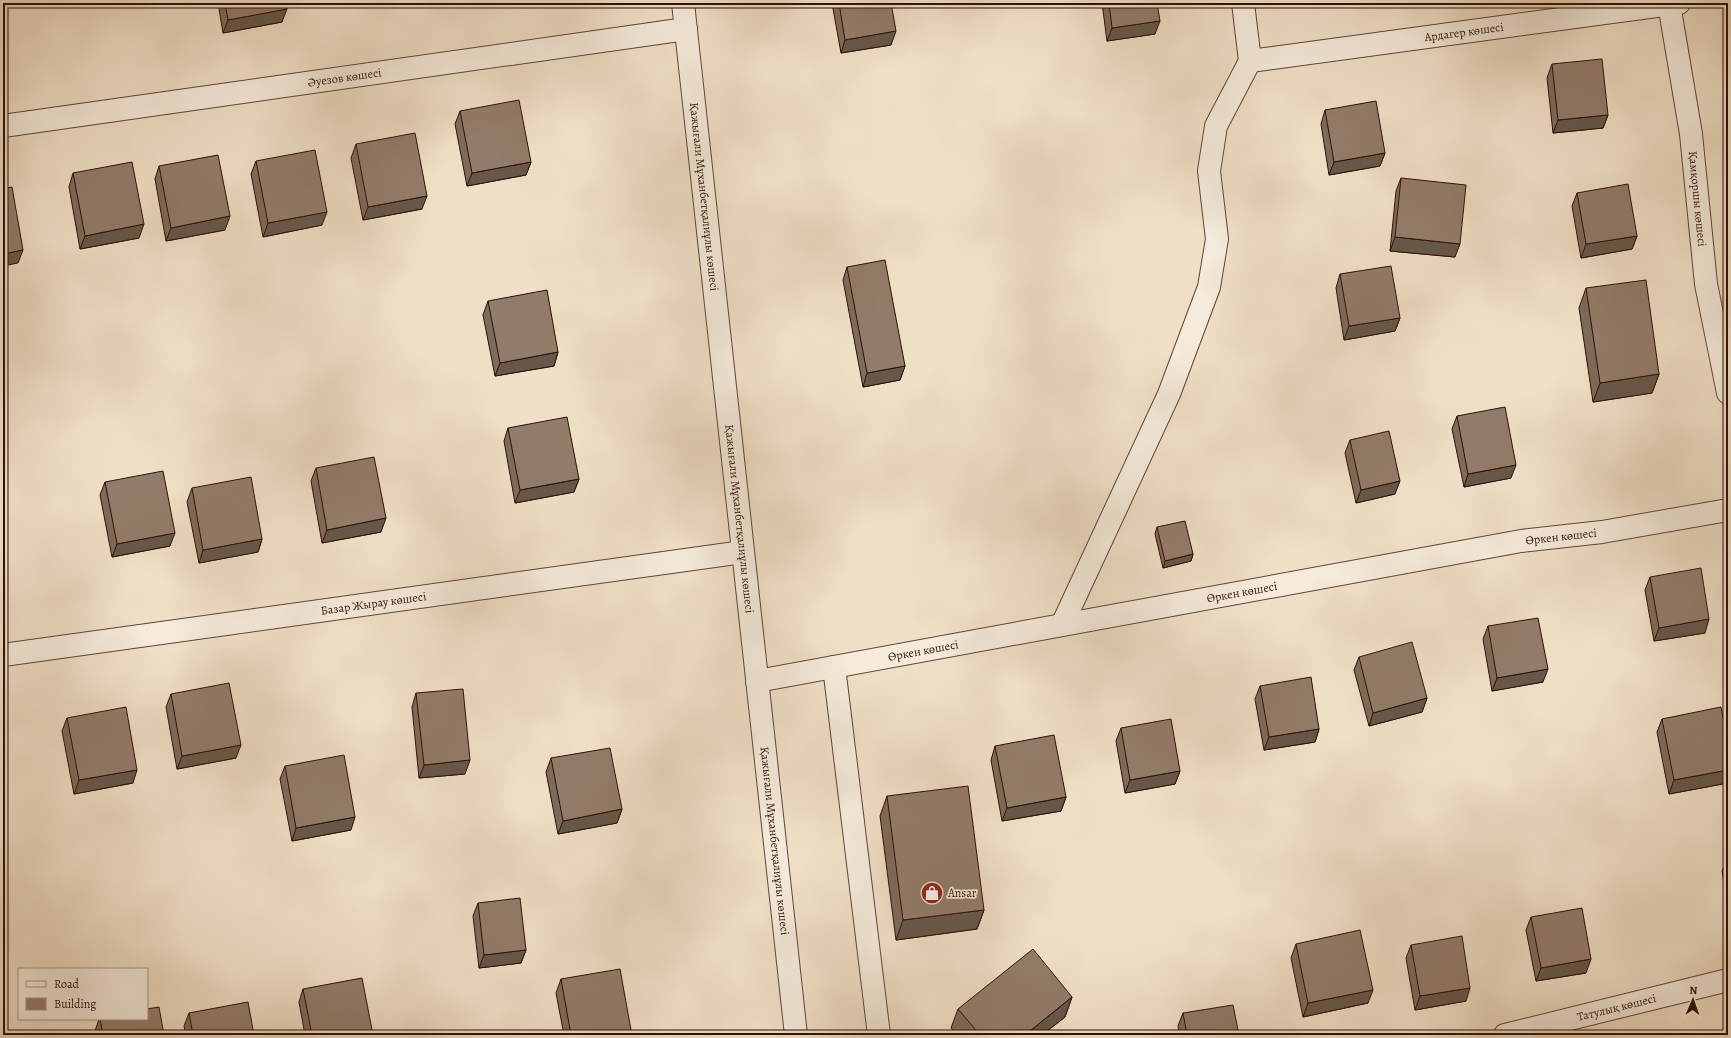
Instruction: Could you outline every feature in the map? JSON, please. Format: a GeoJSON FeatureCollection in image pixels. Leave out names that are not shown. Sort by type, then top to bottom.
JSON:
{"type":"FeatureCollection","features":[{"type":"Feature","properties":{"kind":"street","name":"Қажығали Мұханбетқалиұлы көшесі"},"geometry":{"type":"LineString","coordinates":[[683,3],[796,1035]]}},
{"type":"Feature","properties":{"kind":"street"},"geometry":{"type":"LineString","coordinates":[[1062,625],[1169,394],[1210,288],[1217,239],[1209,171],[1216,126],[1250,61],[1243,3]]}},
{"type":"Feature","properties":{"kind":"street","name":"Ардагер көшесі"},"geometry":{"type":"LineString","coordinates":[[1250,61],[1674,4]]}},
{"type":"Feature","properties":{"kind":"street","name":"Қамқоршы көшесі"},"geometry":{"type":"LineString","coordinates":[[1674,4],[1691,134],[1706,284],[1728,393]]}},
{"type":"Feature","properties":{"kind":"street","name":"Әуезов көшесі"},"geometry":{"type":"LineString","coordinates":[[3,126],[686,29]]}},
{"type":"Feature","properties":{"kind":"street","name":"Өркен көшесі"},"geometry":{"type":"LineString","coordinates":[[757,681],[1521,541],[1602,532],[1728,510]]}},
{"type":"Feature","properties":{"kind":"street","name":"Базар Жырау көшесі"},"geometry":{"type":"LineString","coordinates":[[3,655],[743,552]]}},
{"type":"Feature","properties":{"kind":"street"},"geometry":{"type":"LineString","coordinates":[[834,667],[879,1035]]}},
{"type":"Feature","properties":{"kind":"street","name":"Татулық көшесі"},"geometry":{"type":"LineString","coordinates":[[1505,1035],[1728,980]]}},
{"type":"Feature","properties":{"kind":"building"},"geometry":{"type":"Polygon","coordinates":[[[225,3],[286,3],[287,9],[228,20],[225,3]]]}},
{"type":"Feature","properties":{"kind":"building"},"geometry":{"type":"Polygon","coordinates":[[[839,3],[891,3],[896,31],[845,40],[839,3]]]}},
{"type":"Feature","properties":{"kind":"building"},"geometry":{"type":"Polygon","coordinates":[[[1109,3],[1157,3],[1160,21],[1112,28],[1109,3]]]}},
{"type":"Feature","properties":{"kind":"building"},"geometry":{"type":"Polygon","coordinates":[[[1602,59],[1608,115],[1558,120],[1552,64],[1602,59]]]}},
{"type":"Feature","properties":{"kind":"building"},"geometry":{"type":"Polygon","coordinates":[[[519,100],[531,162],[472,173],[460,111],[519,100]]]}},
{"type":"Feature","properties":{"kind":"building"},"geometry":{"type":"Polygon","coordinates":[[[1376,101],[1385,153],[1334,162],[1325,110],[1376,101]]]}},
{"type":"Feature","properties":{"kind":"building"},"geometry":{"type":"Polygon","coordinates":[[[415,133],[427,196],[368,207],[356,144],[415,133]]]}},
{"type":"Feature","properties":{"kind":"building"},"geometry":{"type":"Polygon","coordinates":[[[315,150],[327,212],[268,223],[256,161],[315,150]]]}},
{"type":"Feature","properties":{"kind":"building"},"geometry":{"type":"Polygon","coordinates":[[[218,155],[230,216],[171,228],[159,166],[218,155]]]}},
{"type":"Feature","properties":{"kind":"building"},"geometry":{"type":"Polygon","coordinates":[[[132,162],[144,224],[85,236],[73,173],[132,162]]]}},
{"type":"Feature","properties":{"kind":"building"},"geometry":{"type":"Polygon","coordinates":[[[1401,178],[1466,185],[1460,244],[1395,237],[1401,178]]]}},
{"type":"Feature","properties":{"kind":"building"},"geometry":{"type":"Polygon","coordinates":[[[1628,184],[1637,236],[1586,244],[1577,193],[1628,184]]]}},
{"type":"Feature","properties":{"kind":"building"},"geometry":{"type":"Polygon","coordinates":[[[12,187],[23,250],[3,254],[3,189],[12,187]]]}},
{"type":"Feature","properties":{"kind":"building"},"geometry":{"type":"Polygon","coordinates":[[[885,260],[905,366],[867,373],[847,267],[885,260]]]}},
{"type":"Feature","properties":{"kind":"building"},"geometry":{"type":"Polygon","coordinates":[[[1391,266],[1400,318],[1349,326],[1340,274],[1391,266]]]}},
{"type":"Feature","properties":{"kind":"building"},"geometry":{"type":"Polygon","coordinates":[[[1646,280],[1659,374],[1600,383],[1586,288],[1646,280]]]}},
{"type":"Feature","properties":{"kind":"building"},"geometry":{"type":"Polygon","coordinates":[[[547,290],[558,352],[500,363],[488,301],[547,290]]]}},
{"type":"Feature","properties":{"kind":"building"},"geometry":{"type":"Polygon","coordinates":[[[1505,407],[1516,465],[1468,474],[1457,416],[1505,407]]]}},
{"type":"Feature","properties":{"kind":"building"},"geometry":{"type":"Polygon","coordinates":[[[567,417],[579,479],[520,490],[508,428],[567,417]]]}},
{"type":"Feature","properties":{"kind":"building"},"geometry":{"type":"Polygon","coordinates":[[[1389,431],[1400,481],[1361,490],[1350,440],[1389,431]]]}},
{"type":"Feature","properties":{"kind":"building"},"geometry":{"type":"Polygon","coordinates":[[[374,457],[386,518],[327,530],[316,468],[374,457]]]}},
{"type":"Feature","properties":{"kind":"building"},"geometry":{"type":"Polygon","coordinates":[[[163,471],[175,533],[117,544],[105,482],[163,471]]]}},
{"type":"Feature","properties":{"kind":"building"},"geometry":{"type":"Polygon","coordinates":[[[251,477],[262,539],[203,550],[192,488],[251,477]]]}},
{"type":"Feature","properties":{"kind":"building"},"geometry":{"type":"Polygon","coordinates":[[[1185,521],[1193,554],[1165,561],[1157,527],[1185,521]]]}},
{"type":"Feature","properties":{"kind":"building"},"geometry":{"type":"Polygon","coordinates":[[[1701,568],[1709,619],[1659,628],[1650,577],[1701,568]]]}},
{"type":"Feature","properties":{"kind":"building"},"geometry":{"type":"Polygon","coordinates":[[[1538,618],[1548,669],[1497,678],[1488,626],[1538,618]]]}},
{"type":"Feature","properties":{"kind":"building"},"geometry":{"type":"Polygon","coordinates":[[[1412,642],[1427,698],[1373,713],[1359,657],[1412,642]]]}},
{"type":"Feature","properties":{"kind":"building"},"geometry":{"type":"Polygon","coordinates":[[[1311,677],[1319,729],[1269,737],[1260,686],[1311,677]]]}},
{"type":"Feature","properties":{"kind":"building"},"geometry":{"type":"Polygon","coordinates":[[[229,683],[241,745],[182,756],[171,694],[229,683]]]}},
{"type":"Feature","properties":{"kind":"building"},"geometry":{"type":"Polygon","coordinates":[[[463,689],[470,760],[424,765],[416,693],[463,689]]]}},
{"type":"Feature","properties":{"kind":"building"},"geometry":{"type":"Polygon","coordinates":[[[126,707],[137,770],[79,780],[67,718],[126,707]]]}},
{"type":"Feature","properties":{"kind":"building"},"geometry":{"type":"Polygon","coordinates":[[[1721,707],[1728,744],[1728,770],[1674,780],[1662,719],[1721,707]]]}},
{"type":"Feature","properties":{"kind":"building"},"geometry":{"type":"Polygon","coordinates":[[[1171,719],[1180,771],[1130,780],[1121,728],[1171,719]]]}},
{"type":"Feature","properties":{"kind":"building"},"geometry":{"type":"Polygon","coordinates":[[[1054,735],[1066,797],[1007,808],[995,746],[1054,735]]]}},
{"type":"Feature","properties":{"kind":"building"},"geometry":{"type":"Polygon","coordinates":[[[610,748],[622,809],[563,821],[551,758],[610,748]]]}},
{"type":"Feature","properties":{"kind":"building"},"geometry":{"type":"Polygon","coordinates":[[[344,755],[355,817],[296,828],[285,766],[344,755]]]}},
{"type":"Feature","properties":{"kind":"building"},"geometry":{"type":"Polygon","coordinates":[[[968,786],[984,910],[903,920],[887,796],[968,786]]]}},
{"type":"Feature","properties":{"kind":"building"},"geometry":{"type":"Polygon","coordinates":[[[520,898],[526,950],[484,955],[478,903],[520,898]]]}},
{"type":"Feature","properties":{"kind":"building"},"geometry":{"type":"Polygon","coordinates":[[[1582,908],[1591,959],[1541,968],[1531,917],[1582,908]]]}},
{"type":"Feature","properties":{"kind":"building"},"geometry":{"type":"Polygon","coordinates":[[[1360,930],[1373,990],[1308,1003],[1296,944],[1360,930]]]}},
{"type":"Feature","properties":{"kind":"building"},"geometry":{"type":"Polygon","coordinates":[[[1462,936],[1470,988],[1420,996],[1411,945],[1462,936]]]}},
{"type":"Feature","properties":{"kind":"building"},"geometry":{"type":"Polygon","coordinates":[[[1033,949],[1072,997],[1025,1035],[980,1035],[958,1009],[1033,949]]]}},
{"type":"Feature","properties":{"kind":"building"},"geometry":{"type":"Polygon","coordinates":[[[620,969],[631,1030],[606,1035],[571,1035],[561,979],[620,969]]]}},
{"type":"Feature","properties":{"kind":"building"},"geometry":{"type":"Polygon","coordinates":[[[362,978],[373,1035],[312,1035],[303,989],[362,978]]]}},
{"type":"Feature","properties":{"kind":"building"},"geometry":{"type":"Polygon","coordinates":[[[248,1002],[254,1035],[193,1035],[189,1013],[248,1002]]]}},
{"type":"Feature","properties":{"kind":"building"},"geometry":{"type":"Polygon","coordinates":[[[1233,1005],[1239,1035],[1187,1035],[1183,1013],[1233,1005]]]}},
{"type":"Feature","properties":{"kind":"building"},"geometry":{"type":"Polygon","coordinates":[[[159,1007],[164,1035],[103,1035],[100,1020],[148,1020],[148,1009],[159,1007]]]}},
{"type":"Feature","properties":{"kind":"building"},"geometry":{"type":"Polygon","coordinates":[[[46,1031],[47,1035],[23,1035],[46,1031]]]}},
{"type":"Feature","properties":{"kind":"place","name":"Ansar"},"geometry":{"type":"Point","coordinates":[932,893]}}]}
